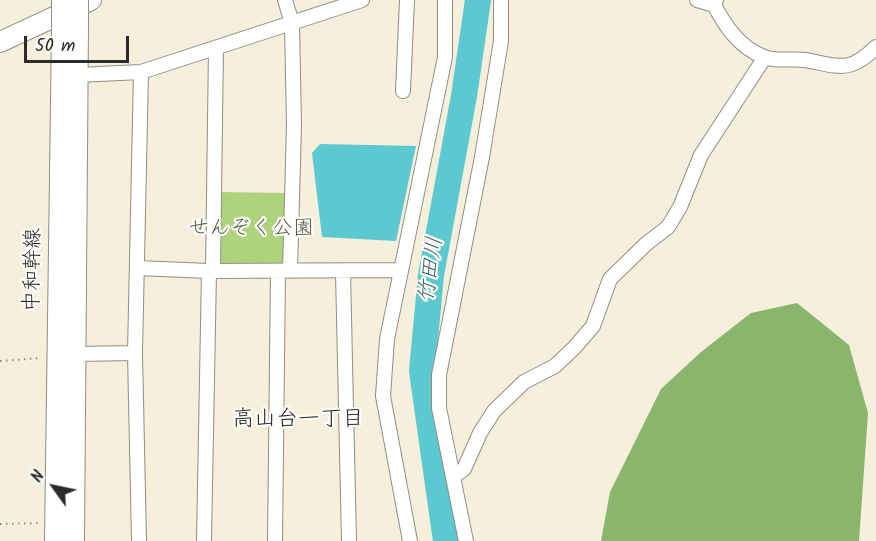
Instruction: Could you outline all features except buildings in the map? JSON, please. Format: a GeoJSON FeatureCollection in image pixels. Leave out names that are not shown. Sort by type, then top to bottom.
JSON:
{"type":"FeatureCollection","features":[{"type":"Feature","properties":{"kind":"main road","name":"中和幹線"},"geometry":{"type":"LineString","coordinates":[[62,0],[70,26],[78,75],[74,541]]}},
{"type":"Feature","properties":{"kind":"main road","name":"中和幹線"},"geometry":{"type":"LineString","coordinates":[[56,541],[70,26],[78,0]]}},
{"type":"Feature","properties":{"kind":"main road"},"geometry":{"type":"LineString","coordinates":[[0,42],[91,0]]}},
{"type":"Feature","properties":{"kind":"street"},"geometry":{"type":"LineString","coordinates":[[276,541],[284,271],[294,125],[292,23],[285,0]]}},
{"type":"Feature","properties":{"kind":"street"},"geometry":{"type":"LineString","coordinates":[[78,75],[141,72],[362,0]]}},
{"type":"Feature","properties":{"kind":"street"},"geometry":{"type":"LineString","coordinates":[[403,91],[407,0]]}},
{"type":"Feature","properties":{"kind":"street"},"geometry":{"type":"LineString","coordinates":[[410,541],[383,396],[387,339],[445,57],[445,0]]}},
{"type":"Feature","properties":{"kind":"street"},"geometry":{"type":"LineString","coordinates":[[466,541],[439,408],[439,375],[486,134],[501,41],[501,0]]}},
{"type":"Feature","properties":{"kind":"street"},"geometry":{"type":"LineString","coordinates":[[697,0],[715,3],[729,33],[765,57],[805,60],[845,68],[856,63],[876,47]]}},
{"type":"Feature","properties":{"kind":"street"},"geometry":{"type":"LineString","coordinates":[[204,541],[216,48]]}},
{"type":"Feature","properties":{"kind":"street"},"geometry":{"type":"LineString","coordinates":[[454,476],[464,469],[480,432],[494,411],[524,382],[555,366],[574,348],[593,326],[610,279],[646,244],[668,227],[680,207],[701,155],[765,57]]}},
{"type":"Feature","properties":{"kind":"street"},"geometry":{"type":"LineString","coordinates":[[139,541],[135,352],[141,72]]}},
{"type":"Feature","properties":{"kind":"street"},"geometry":{"type":"LineString","coordinates":[[138,268],[211,271],[400,270]]}},
{"type":"Feature","properties":{"kind":"street"},"geometry":{"type":"LineString","coordinates":[[343,272],[349,541]]}},
{"type":"Feature","properties":{"kind":"street"},"geometry":{"type":"LineString","coordinates":[[77,354],[135,352]]}},
{"type":"Feature","properties":{"kind":"path"},"geometry":{"type":"LineString","coordinates":[[0,361],[42,358]]}},
{"type":"Feature","properties":{"kind":"path"},"geometry":{"type":"LineString","coordinates":[[0,524],[40,523]]}},
{"type":"Feature","properties":{"kind":"green space","name":"せんぞく公園"},"geometry":{"type":"Polygon","coordinates":[[[220,192],[284,193],[285,267],[217,267],[220,192]]]}},
{"type":"Feature","properties":{"kind":"green space"},"geometry":{"type":"Polygon","coordinates":[[[797,303],[849,345],[868,413],[859,541],[601,541],[610,492],[661,389],[701,352],[751,313],[797,303]]]}},
{"type":"Feature","properties":{"kind":"water"},"geometry":{"type":"Polygon","coordinates":[[[320,144],[416,146],[396,241],[322,237],[312,153],[320,144]]]}},
{"type":"Feature","properties":{"kind":"waterway","name":"竹田川"},"geometry":{"type":"LineString","coordinates":[[446,541],[422,371],[431,275],[464,96],[478,0]]}},
{"type":"Feature","properties":{"kind":"district","name":"高山台一丁目"},"geometry":{"type":"Point","coordinates":[298,421]}}]}
